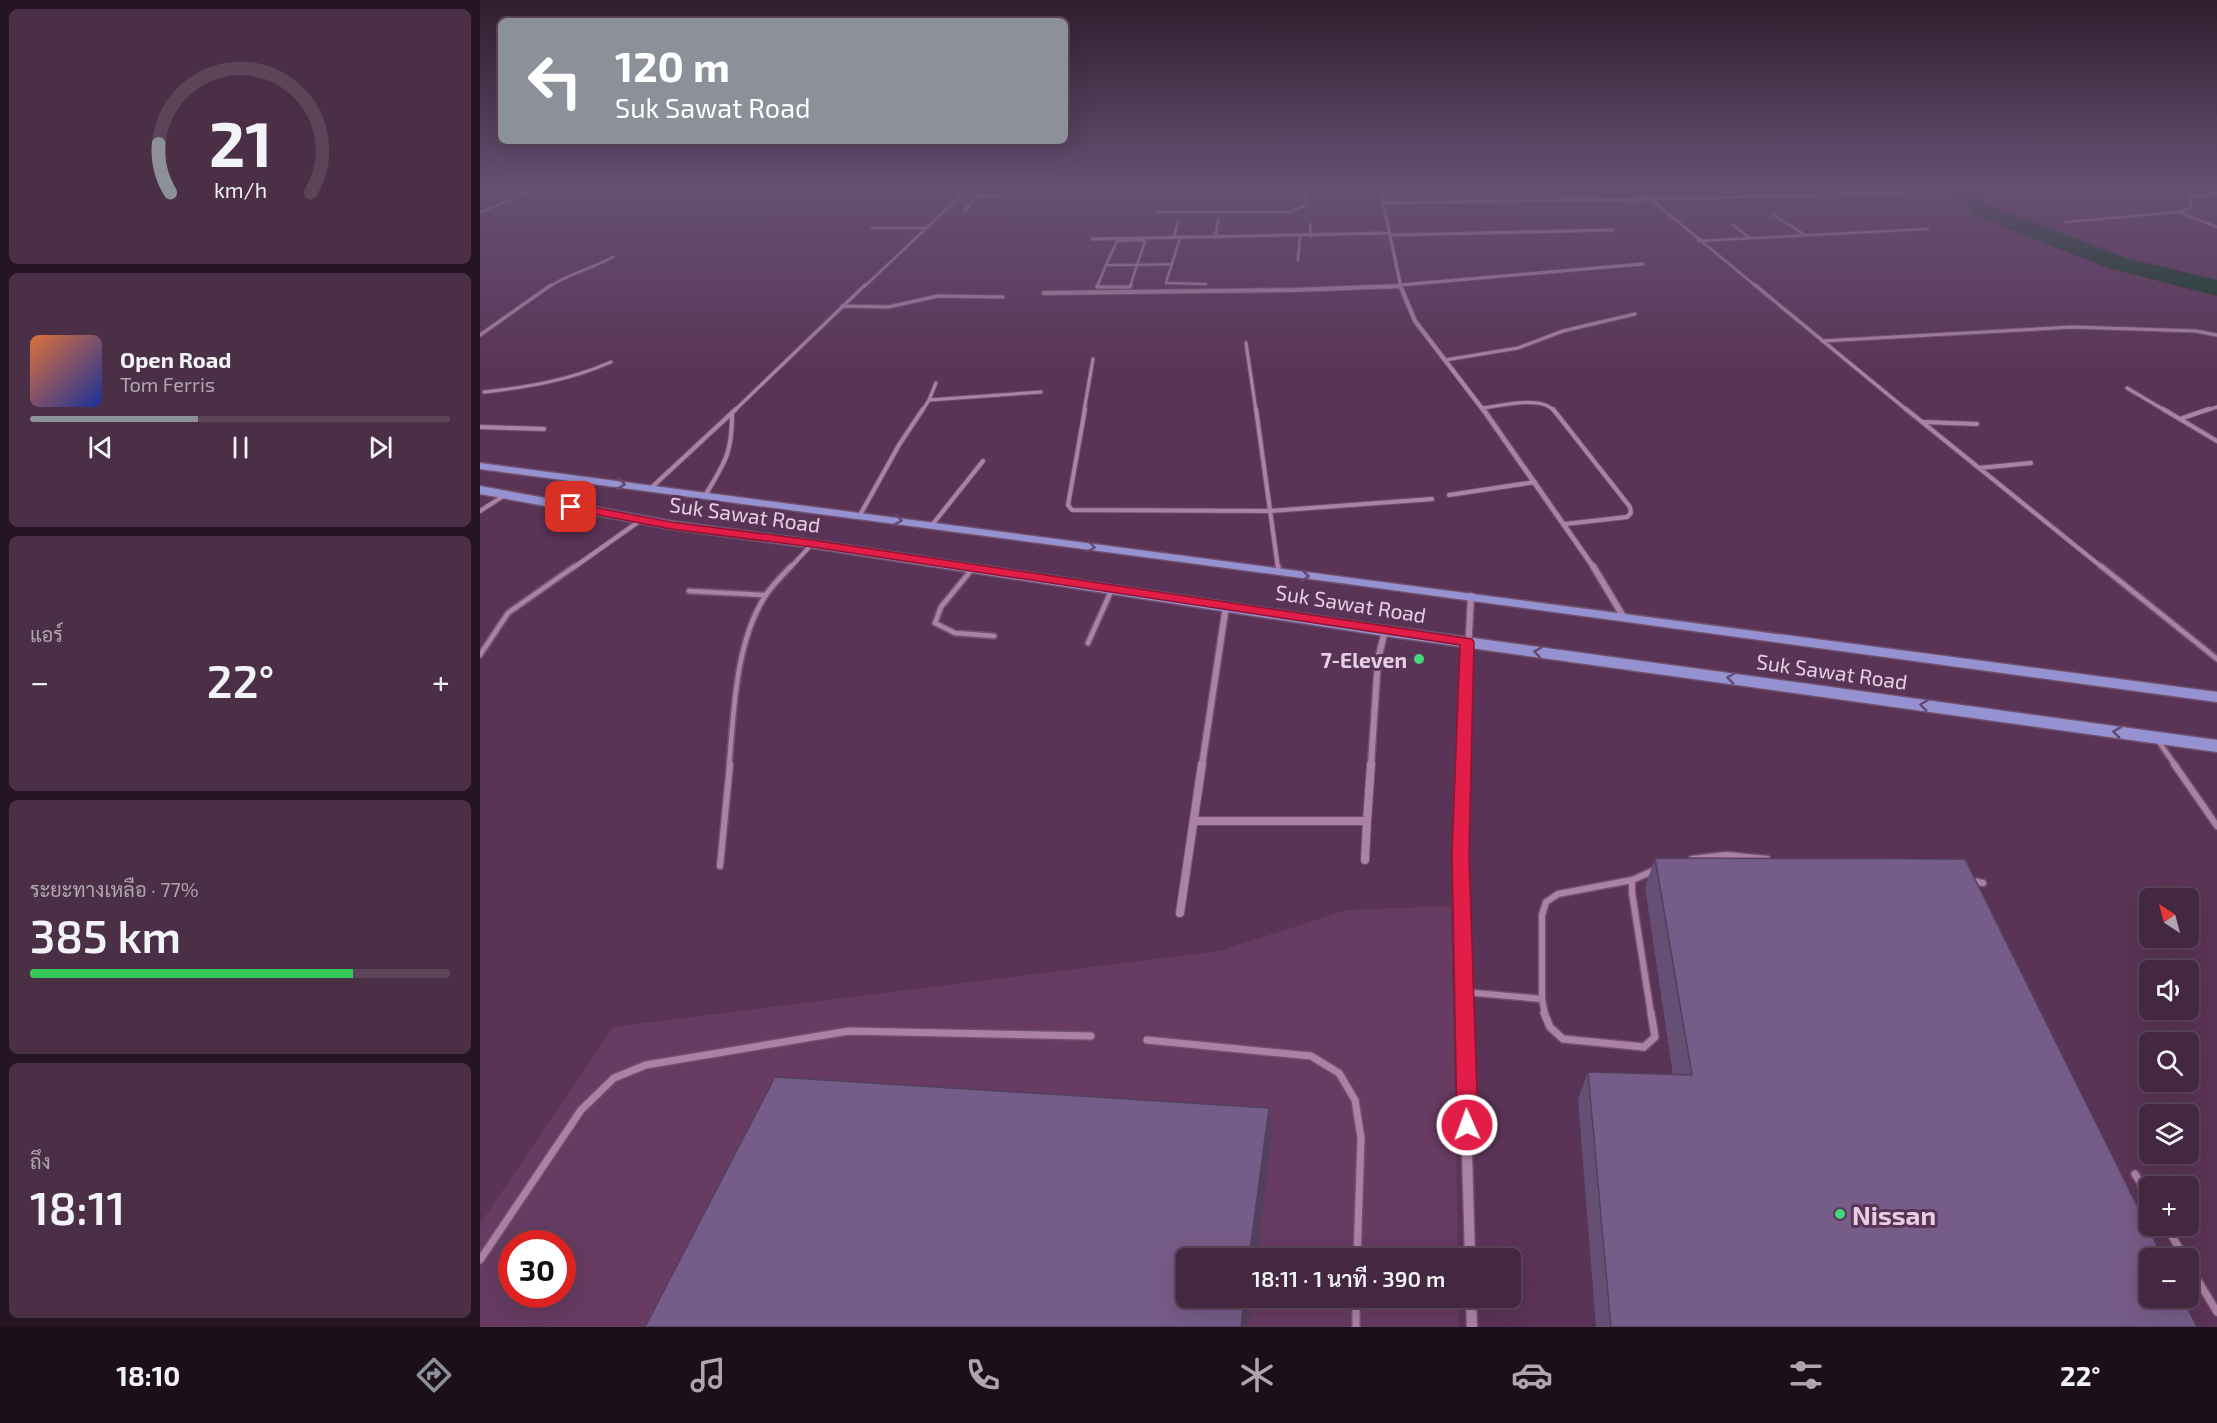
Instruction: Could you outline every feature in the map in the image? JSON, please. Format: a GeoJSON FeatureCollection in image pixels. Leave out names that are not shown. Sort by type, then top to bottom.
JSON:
{"type":"FeatureCollection","features":[{"type":"Feature","properties":{"kind":"main road","name":"Suk Sawat Road"},"geometry":{"type":"LineString","coordinates":[[480,466],[706,494],[2217,697]]}},
{"type":"Feature","properties":{"kind":"main road","name":"Suk Sawat Road"},"geometry":{"type":"LineString","coordinates":[[480,490],[641,520],[1385,631],[2217,746]]}},
{"type":"Feature","properties":{"kind":"street"},"geometry":{"type":"LineString","coordinates":[[1393,249],[1400,285],[1415,321],[1482,408],[1565,524],[1606,584],[1623,616]]}},
{"type":"Feature","properties":{"kind":"street"},"geometry":{"type":"LineString","coordinates":[[1044,293],[1270,291],[1400,285],[1643,264]]}},
{"type":"Feature","properties":{"kind":"street"},"geometry":{"type":"LineString","coordinates":[[1470,1248],[1461,854],[1467,642],[1471,596]]}},
{"type":"Feature","properties":{"kind":"street"},"geometry":{"type":"LineString","coordinates":[[1180,913],[1226,606]]}},
{"type":"Feature","properties":{"kind":"street"},"geometry":{"type":"LineString","coordinates":[[1365,860],[1378,659],[1385,631]]}},
{"type":"Feature","properties":{"kind":"street"},"geometry":{"type":"LineString","coordinates":[[1195,821],[1367,821]]}},
{"type":"Feature","properties":{"kind":"street"},"geometry":{"type":"LineString","coordinates":[[1471,1308],[1472,1327]]}},
{"type":"Feature","properties":{"kind":"lane"},"geometry":{"type":"LineString","coordinates":[[651,488],[732,415],[903,249]]}},
{"type":"Feature","properties":{"kind":"lane"},"geometry":{"type":"LineString","coordinates":[[1114,249],[1097,287],[1099,288],[1130,287],[1142,249]]}},
{"type":"Feature","properties":{"kind":"lane"},"geometry":{"type":"LineString","coordinates":[[1177,249],[1166,284],[1206,284]]}},
{"type":"Feature","properties":{"kind":"lane"},"geometry":{"type":"LineString","coordinates":[[1298,260],[1299,249]]}},
{"type":"Feature","properties":{"kind":"lane"},"geometry":{"type":"LineString","coordinates":[[1708,249],[2217,659]]}},
{"type":"Feature","properties":{"kind":"lane"},"geometry":{"type":"LineString","coordinates":[[480,335],[564,276],[595,267],[613,257]]}},
{"type":"Feature","properties":{"kind":"lane"},"geometry":{"type":"LineString","coordinates":[[1106,265],[1172,264]]}},
{"type":"Feature","properties":{"kind":"lane"},"geometry":{"type":"LineString","coordinates":[[842,306],[888,307],[930,297],[1003,297]]}},
{"type":"Feature","properties":{"kind":"lane"},"geometry":{"type":"LineString","coordinates":[[1445,360],[1518,348],[1563,330],[1635,314]]}},
{"type":"Feature","properties":{"kind":"lane"},"geometry":{"type":"LineString","coordinates":[[1822,341],[2073,327],[2196,331],[2217,334]]}},
{"type":"Feature","properties":{"kind":"lane"},"geometry":{"type":"LineString","coordinates":[[1246,343],[1279,572]]}},
{"type":"Feature","properties":{"kind":"lane"},"geometry":{"type":"LineString","coordinates":[[1093,358],[1085,412],[1070,480],[1068,505],[1072,510],[1270,511],[1432,499]]}},
{"type":"Feature","properties":{"kind":"lane"},"geometry":{"type":"LineString","coordinates":[[481,393],[557,383],[578,377],[611,362]]}},
{"type":"Feature","properties":{"kind":"lane"},"geometry":{"type":"LineString","coordinates":[[860,515],[936,383]]}},
{"type":"Feature","properties":{"kind":"lane"},"geometry":{"type":"LineString","coordinates":[[2127,388],[2217,441]]}},
{"type":"Feature","properties":{"kind":"lane"},"geometry":{"type":"LineString","coordinates":[[928,400],[1041,393]]}},
{"type":"Feature","properties":{"kind":"lane"},"geometry":{"type":"LineString","coordinates":[[1482,408],[1538,402],[1551,407],[1630,507],[1631,513],[1627,516],[1565,524]]}},
{"type":"Feature","properties":{"kind":"lane"},"geometry":{"type":"LineString","coordinates":[[2180,419],[2217,407]]}},
{"type":"Feature","properties":{"kind":"lane"},"geometry":{"type":"LineString","coordinates":[[706,494],[727,459],[732,442],[732,415]]}},
{"type":"Feature","properties":{"kind":"lane"},"geometry":{"type":"LineString","coordinates":[[1922,422],[1977,424]]}},
{"type":"Feature","properties":{"kind":"lane"},"geometry":{"type":"LineString","coordinates":[[480,427],[544,429]]}},
{"type":"Feature","properties":{"kind":"lane"},"geometry":{"type":"LineString","coordinates":[[932,525],[983,461]]}},
{"type":"Feature","properties":{"kind":"lane"},"geometry":{"type":"LineString","coordinates":[[1979,468],[2031,463]]}},
{"type":"Feature","properties":{"kind":"lane"},"geometry":{"type":"LineString","coordinates":[[1449,495],[1535,482]]}},
{"type":"Feature","properties":{"kind":"lane"},"geometry":{"type":"LineString","coordinates":[[480,511],[508,494]]}},
{"type":"Feature","properties":{"kind":"lane"},"geometry":{"type":"LineString","coordinates":[[480,655],[508,613],[641,520]]}},
{"type":"Feature","properties":{"kind":"lane"},"geometry":{"type":"LineString","coordinates":[[720,866],[737,683],[752,619],[765,595],[812,544]]}},
{"type":"Feature","properties":{"kind":"lane"},"geometry":{"type":"LineString","coordinates":[[973,568],[941,607],[935,623],[941,629],[952,633],[994,636]]}},
{"type":"Feature","properties":{"kind":"lane"},"geometry":{"type":"LineString","coordinates":[[1088,643],[1112,589]]}},
{"type":"Feature","properties":{"kind":"lane"},"geometry":{"type":"LineString","coordinates":[[689,591],[765,595]]}},
{"type":"Feature","properties":{"kind":"lane"},"geometry":{"type":"LineString","coordinates":[[2155,737],[2217,826]]}},
{"type":"Feature","properties":{"kind":"lane"},"geometry":{"type":"LineString","coordinates":[[1688,860],[1726,855],[1779,860]]}},
{"type":"Feature","properties":{"kind":"lane"},"geometry":{"type":"LineString","coordinates":[[1632,880],[1632,893],[1655,1037],[1650,1044],[1644,1047],[1563,1039],[1552,1033],[1546,1023],[1542,999],[1542,915],[1546,902],[1558,894],[1632,880],[1666,867]]}},
{"type":"Feature","properties":{"kind":"lane"},"geometry":{"type":"LineString","coordinates":[[1960,880],[1983,882]]}},
{"type":"Feature","properties":{"kind":"lane"},"geometry":{"type":"LineString","coordinates":[[1464,992],[1542,999]]}},
{"type":"Feature","properties":{"kind":"lane"},"geometry":{"type":"LineString","coordinates":[[480,1260],[581,1110],[614,1078],[646,1065],[849,1031],[1091,1036]]}},
{"type":"Feature","properties":{"kind":"lane"},"geometry":{"type":"LineString","coordinates":[[1147,1040],[1311,1056],[1339,1073],[1355,1100],[1361,1138],[1358,1248]]}},
{"type":"Feature","properties":{"kind":"lane"},"geometry":{"type":"LineString","coordinates":[[2135,1174],[2139,1180]]}},
{"type":"Feature","properties":{"kind":"lane"},"geometry":{"type":"LineString","coordinates":[[2199,1282],[2217,1312]]}},
{"type":"Feature","properties":{"kind":"lane"},"geometry":{"type":"LineString","coordinates":[[1356,1308],[1356,1327]]}},
{"type":"Feature","properties":{"kind":"shaded area"},"geometry":{"type":"Polygon","coordinates":[[[1451,906],[1458,1248],[1176,1248],[1176,1308],[1458,1308],[1459,1327],[480,1327],[480,1224],[613,1027],[1219,951],[1347,910],[1451,906]]]}},
{"type":"Feature","properties":{"kind":"building","name":"Nissan"},"geometry":{"type":"Polygon","coordinates":[[[1655,858],[1965,859],[2139,1210],[2139,1236],[2152,1236],[2158,1248],[2139,1248],[2139,1308],[2187,1308],[2197,1327],[1611,1327],[1588,1072],[1692,1075],[1655,858]]]}},
{"type":"Feature","properties":{"kind":"building"},"geometry":{"type":"Polygon","coordinates":[[[775,1077],[1269,1108],[1250,1248],[1176,1248],[1176,1308],[1243,1308],[1241,1327],[645,1327],[775,1077]]]}},
{"type":"Feature","properties":{"kind":"waterway"},"geometry":{"type":"LineString","coordinates":[[2081,249],[2117,263],[2217,288]]}},
{"type":"Feature","properties":{"kind":"place","name":"7-Eleven"},"geometry":{"type":"Point","coordinates":[1419,659]}},
{"type":"Feature","properties":{"kind":"place","name":"Nissan"},"geometry":{"type":"Point","coordinates":[1840,1214]}},
{"type":"Feature","properties":{"kind":"route"},"geometry":{"type":"LineString","coordinates":[[571,507],[671,525],[1467,642],[1461,905],[1467,1125]]}}]}
